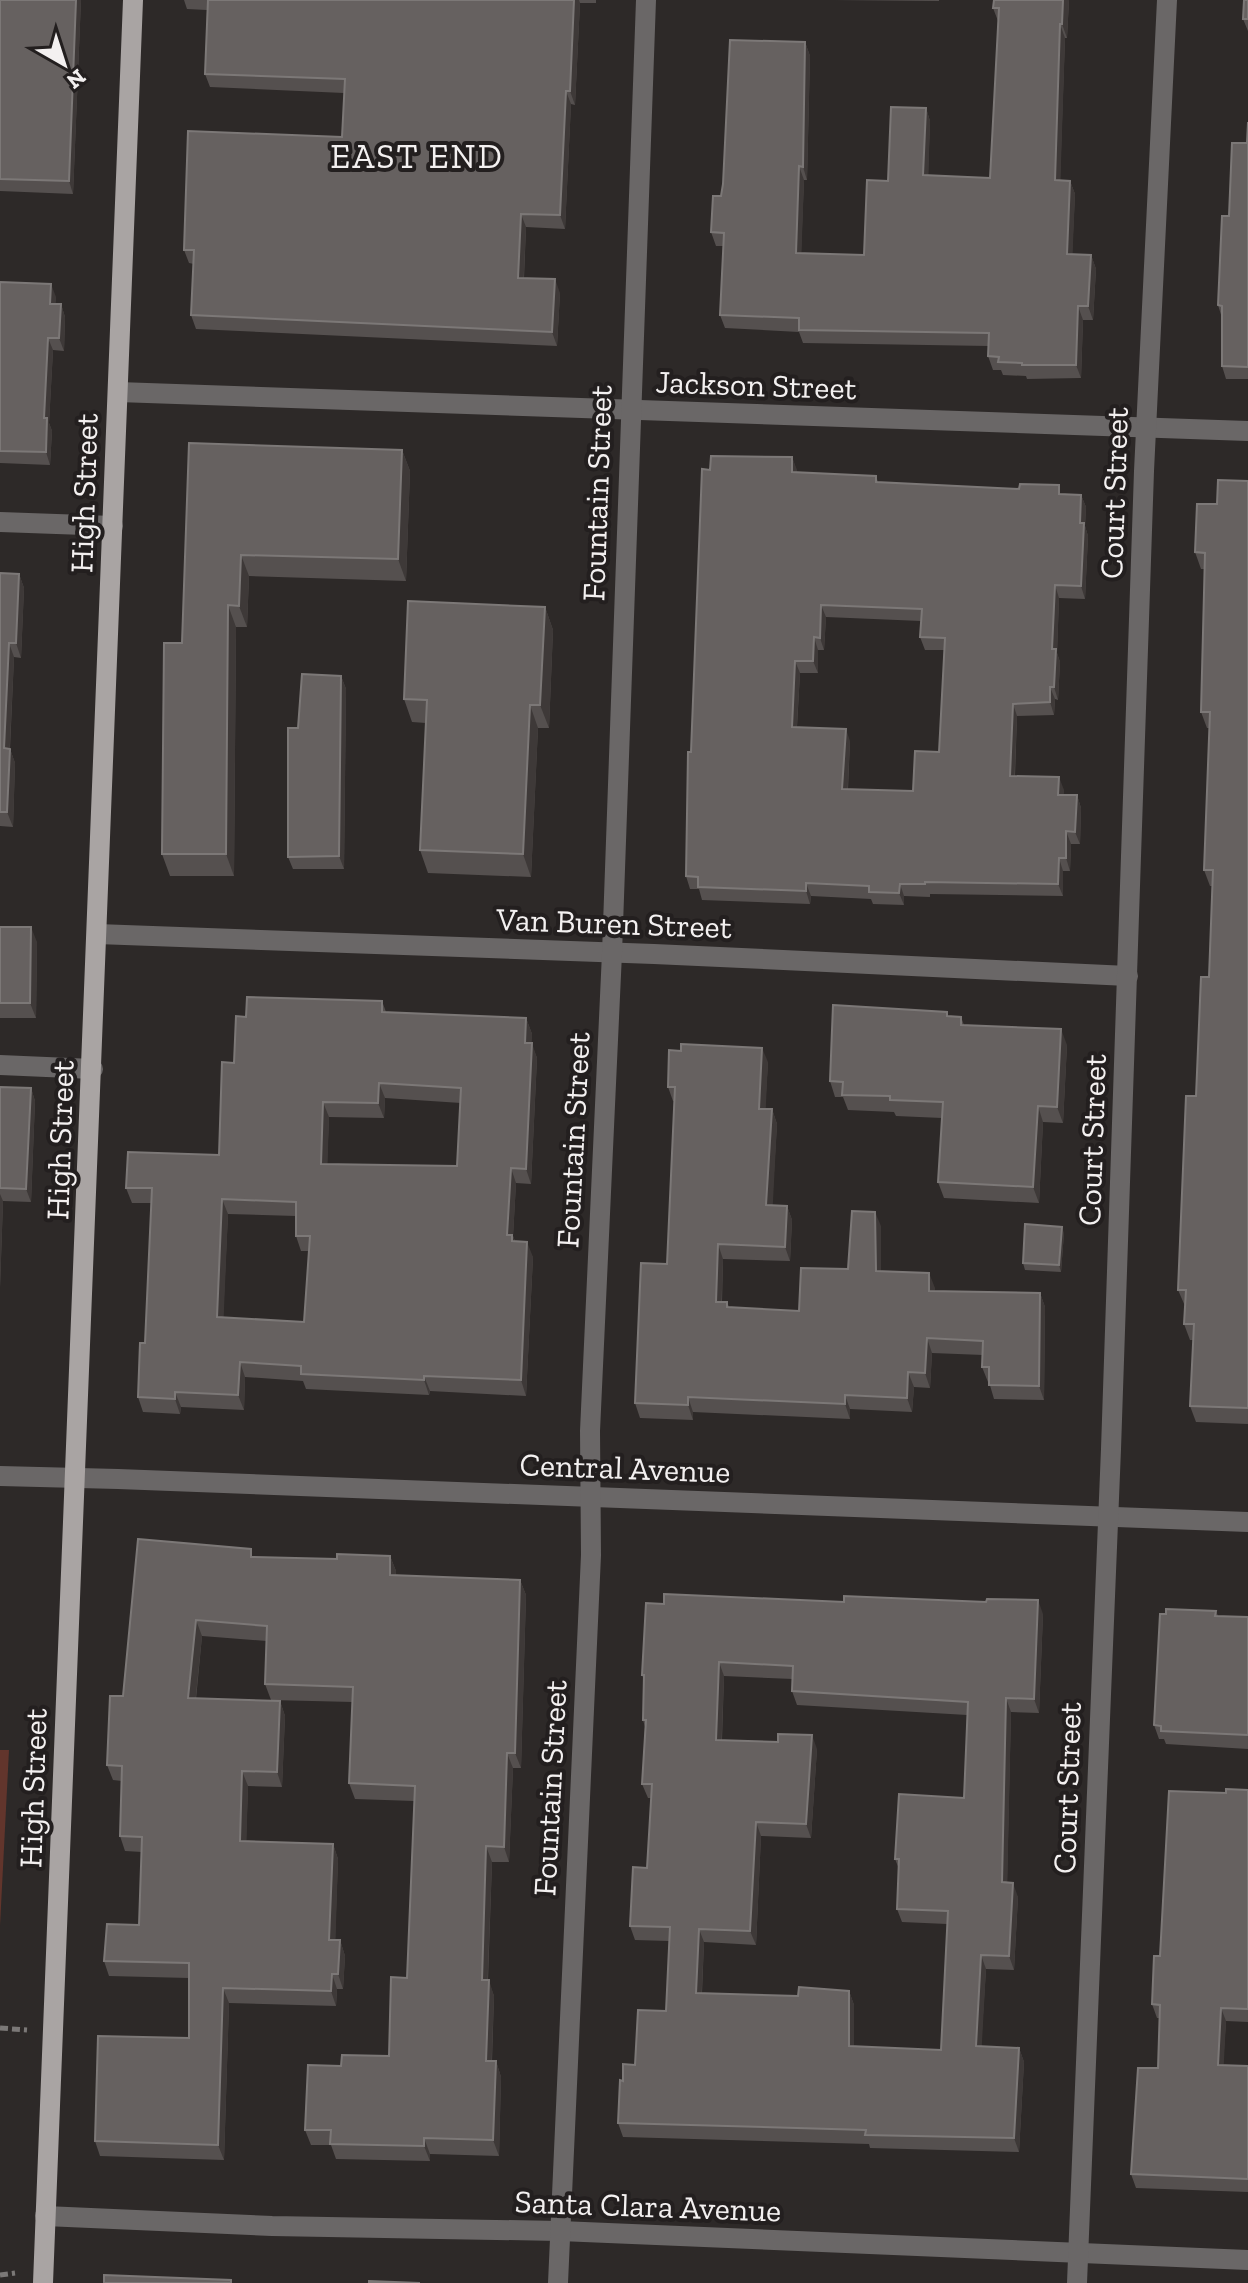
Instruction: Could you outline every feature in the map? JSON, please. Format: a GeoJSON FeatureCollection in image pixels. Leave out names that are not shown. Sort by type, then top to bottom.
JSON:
{"type":"FeatureCollection","features":[{"type":"Feature","properties":{"kind":"main road","name":"High Street"},"geometry":{"type":"LineString","coordinates":[[43,2283],[133,0]]}},
{"type":"Feature","properties":{"kind":"street","name":"Fountain Street"},"geometry":{"type":"LineString","coordinates":[[558,2283],[590,1571],[590,1431],[612,953],[646,0]]}},
{"type":"Feature","properties":{"kind":"street","name":"Court Street"},"geometry":{"type":"LineString","coordinates":[[1077,2283],[1147,427],[1167,0]]}},
{"type":"Feature","properties":{"kind":"street","name":"Jackson Street"},"geometry":{"type":"LineString","coordinates":[[118,392],[1248,431]]}},
{"type":"Feature","properties":{"kind":"street"},"geometry":{"type":"LineString","coordinates":[[0,522],[113,526]]}},
{"type":"Feature","properties":{"kind":"street","name":"Van Buren Street"},"geometry":{"type":"LineString","coordinates":[[97,934],[1128,976]]}},
{"type":"Feature","properties":{"kind":"street"},"geometry":{"type":"LineString","coordinates":[[0,1065],[93,1069]]}},
{"type":"Feature","properties":{"kind":"street","name":"Central Avenue"},"geometry":{"type":"LineString","coordinates":[[0,1476],[1248,1522]]}},
{"type":"Feature","properties":{"kind":"street","name":"Santa Clara Avenue"},"geometry":{"type":"LineString","coordinates":[[45,2216],[272,2226],[560,2231],[1248,2260]]}},
{"type":"Feature","properties":{"kind":"shaded area"},"geometry":{"type":"Polygon","coordinates":[[[0,1750],[9,1750],[0,1926],[0,1750]]]}},
{"type":"Feature","properties":{"kind":"building"},"geometry":{"type":"Polygon","coordinates":[[[0,0],[76,0],[69,181],[0,179],[0,0]]]}},
{"type":"Feature","properties":{"kind":"building"},"geometry":{"type":"Polygon","coordinates":[[[208,0],[574,0],[560,215],[521,214],[518,278],[555,279],[552,332],[191,315],[194,250],[184,250],[188,131],[342,137],[345,79],[205,74],[208,0]]]}},
{"type":"Feature","properties":{"kind":"building"},"geometry":{"type":"Polygon","coordinates":[[[994,0],[1063,0],[1055,180],[1070,181],[1067,254],[1091,255],[1088,306],[1078,306],[1076,365],[998,362],[999,357],[988,356],[989,333],[799,330],[799,318],[720,315],[724,233],[711,232],[713,196],[721,196],[723,184],[730,40],[805,42],[803,167],[799,166],[796,253],[864,255],[867,180],[888,181],[891,107],[926,108],[923,175],[990,178],[999,8],[993,8],[994,0]]]}},
{"type":"Feature","properties":{"kind":"building"},"geometry":{"type":"Polygon","coordinates":[[[1244,0],[1248,0],[1248,19],[1243,19],[1244,0]]]}},
{"type":"Feature","properties":{"kind":"building"},"geometry":{"type":"Polygon","coordinates":[[[1248,122],[1248,367],[1222,366],[1222,306],[1218,305],[1222,216],[1229,216],[1232,143],[1247,143],[1248,122]]]}},
{"type":"Feature","properties":{"kind":"building"},"geometry":{"type":"Polygon","coordinates":[[[0,282],[51,284],[50,304],[61,304],[59,338],[48,338],[44,418],[47,418],[46,452],[0,451],[0,282]]]}},
{"type":"Feature","properties":{"kind":"building"},"geometry":{"type":"Polygon","coordinates":[[[189,443],[402,450],[398,559],[241,555],[239,606],[228,605],[226,854],[162,854],[164,643],[182,643],[189,443]]]}},
{"type":"Feature","properties":{"kind":"building"},"geometry":{"type":"Polygon","coordinates":[[[711,456],[792,457],[792,472],[876,476],[876,482],[1019,489],[1020,484],[1059,485],[1059,494],[1081,495],[1080,523],[1084,523],[1081,586],[1055,585],[1052,649],[1056,649],[1050,702],[1013,704],[1010,776],[1059,777],[1058,795],[1077,795],[1075,832],[1066,831],[1066,858],[1059,858],[1058,884],[925,882],[900,884],[899,893],[869,892],[869,886],[806,883],[806,891],[698,887],[698,877],[686,876],[688,752],[691,752],[702,469],[710,470],[711,456]],[[821,605],[820,638],[814,637],[813,661],[795,661],[792,727],[846,729],[842,789],[913,791],[915,751],[939,752],[945,638],[920,637],[922,609],[821,605]]]}},
{"type":"Feature","properties":{"kind":"building"},"geometry":{"type":"Polygon","coordinates":[[[1218,480],[1248,481],[1248,1408],[1190,1406],[1194,1324],[1184,1324],[1186,1290],[1178,1290],[1186,1096],[1196,1096],[1201,977],[1209,977],[1213,870],[1204,870],[1210,712],[1201,712],[1205,553],[1195,552],[1197,504],[1217,504],[1218,480]]]}},
{"type":"Feature","properties":{"kind":"building"},"geometry":{"type":"Polygon","coordinates":[[[0,573],[19,574],[16,643],[9,643],[4,748],[10,749],[7,812],[0,812],[0,573]]]}},
{"type":"Feature","properties":{"kind":"building"},"geometry":{"type":"Polygon","coordinates":[[[408,601],[545,607],[540,705],[530,705],[523,854],[420,850],[427,700],[404,699],[408,601]]]}},
{"type":"Feature","properties":{"kind":"building"},"geometry":{"type":"Polygon","coordinates":[[[302,674],[341,676],[339,856],[288,857],[288,728],[298,728],[302,674]]]}},
{"type":"Feature","properties":{"kind":"building"},"geometry":{"type":"Polygon","coordinates":[[[0,927],[31,927],[30,1003],[0,1003],[0,927]]]}},
{"type":"Feature","properties":{"kind":"building"},"geometry":{"type":"Polygon","coordinates":[[[247,997],[382,1001],[382,1012],[526,1018],[525,1043],[532,1043],[526,1169],[511,1168],[507,1235],[512,1235],[512,1241],[527,1242],[521,1380],[424,1376],[424,1380],[301,1374],[301,1366],[240,1362],[238,1395],[175,1392],[175,1399],[138,1397],[140,1343],[145,1343],[152,1188],[126,1188],[128,1152],[219,1155],[222,1062],[234,1063],[236,1016],[246,1017],[247,997]],[[379,1083],[378,1103],[323,1102],[321,1164],[457,1166],[461,1088],[379,1083]],[[222,1199],[217,1317],[304,1322],[310,1236],[296,1236],[296,1202],[222,1199]]]}},
{"type":"Feature","properties":{"kind":"building"},"geometry":{"type":"Polygon","coordinates":[[[833,1005],[947,1012],[947,1016],[961,1017],[961,1025],[1061,1029],[1057,1107],[1038,1106],[1033,1187],[938,1182],[943,1102],[842,1095],[843,1082],[830,1081],[833,1005]]]}},
{"type":"Feature","properties":{"kind":"building"},"geometry":{"type":"Polygon","coordinates":[[[681,1044],[762,1048],[759,1109],[772,1109],[766,1205],[787,1206],[785,1247],[718,1244],[716,1302],[727,1302],[727,1307],[799,1311],[801,1268],[848,1269],[852,1211],[875,1212],[876,1271],[929,1273],[929,1291],[1040,1293],[1039,1386],[989,1385],[989,1367],[982,1367],[983,1341],[927,1338],[925,1373],[908,1372],[907,1398],[845,1395],[845,1404],[688,1397],[688,1405],[635,1403],[641,1263],[667,1264],[675,1087],[668,1087],[669,1050],[681,1051],[681,1044]]]}},
{"type":"Feature","properties":{"kind":"building"},"geometry":{"type":"Polygon","coordinates":[[[0,1087],[31,1088],[26,1189],[0,1188],[0,1087]]]}},
{"type":"Feature","properties":{"kind":"building"},"geometry":{"type":"Polygon","coordinates":[[[1025,1224],[1062,1227],[1059,1265],[1023,1263],[1025,1224]]]}},
{"type":"Feature","properties":{"kind":"building"},"geometry":{"type":"Polygon","coordinates":[[[138,1539],[251,1549],[251,1557],[337,1559],[337,1554],[390,1556],[390,1575],[520,1580],[515,1753],[507,1753],[504,1847],[486,1846],[482,1980],[489,1980],[486,2061],[496,2061],[493,2140],[424,2138],[424,2146],[330,2144],[331,2130],[305,2130],[308,2065],[341,2066],[342,2055],[389,2056],[391,1977],[407,1978],[415,1786],[349,1783],[353,1687],[265,1684],[267,1626],[196,1620],[188,1698],[280,1701],[277,1772],[242,1771],[240,1841],[333,1844],[329,1940],[340,1940],[338,1974],[332,1974],[331,1991],[223,1988],[218,2145],[95,2141],[98,2036],[189,2038],[189,1963],[104,1961],[107,1924],[139,1925],[142,1837],[120,1836],[122,1766],[107,1765],[110,1696],[123,1696],[138,1539]]]}},
{"type":"Feature","properties":{"kind":"building"},"geometry":{"type":"Polygon","coordinates":[[[664,1594],[844,1602],[844,1596],[986,1602],[987,1599],[1038,1600],[1034,1699],[1006,1698],[1002,1882],[1013,1883],[1009,1956],[981,1955],[976,2046],[1019,2048],[1014,2138],[865,2135],[866,2130],[618,2123],[623,2064],[635,2065],[638,2010],[666,2011],[670,1927],[630,1926],[633,1867],[647,1868],[652,1784],[642,1784],[646,1720],[643,1720],[642,1675],[646,1603],[664,1604],[664,1594]],[[719,1662],[716,1740],[778,1742],[778,1734],[812,1735],[806,1824],[756,1822],[750,1931],[699,1929],[696,1993],[798,1996],[799,1987],[849,1991],[849,2046],[941,2050],[948,1911],[897,1909],[899,1859],[895,1859],[899,1794],[964,1798],[968,1702],[792,1691],[793,1666],[719,1662]]]}},
{"type":"Feature","properties":{"kind":"building"},"geometry":{"type":"Polygon","coordinates":[[[1166,1609],[1216,1611],[1215,1616],[1248,1617],[1248,1735],[1161,1731],[1161,1726],[1154,1725],[1160,1614],[1166,1614],[1166,1609]]]}},
{"type":"Feature","properties":{"kind":"building"},"geometry":{"type":"Polygon","coordinates":[[[1226,1789],[1248,1790],[1248,2009],[1221,2008],[1218,2065],[1248,2066],[1248,2179],[1131,2174],[1138,2068],[1158,2068],[1160,2005],[1152,2004],[1154,1956],[1160,1956],[1169,1791],[1226,1793],[1226,1789]]]}},
{"type":"Feature","properties":{"kind":"building"},"geometry":{"type":"Polygon","coordinates":[[[104,2275],[231,2280],[231,2283],[104,2283],[104,2275]]]}},
{"type":"Feature","properties":{"kind":"building"},"geometry":{"type":"Polygon","coordinates":[[[369,2281],[420,2283],[369,2283],[369,2281]]]}},
{"type":"Feature","properties":{"kind":"district","name":"EAST END"},"geometry":{"type":"Point","coordinates":[417,156]}}]}
